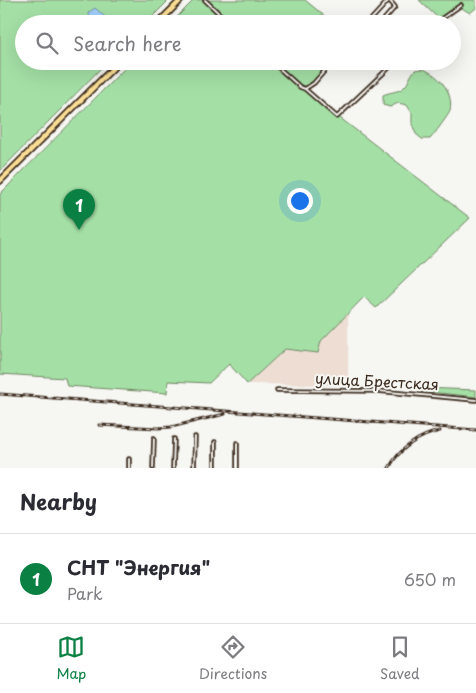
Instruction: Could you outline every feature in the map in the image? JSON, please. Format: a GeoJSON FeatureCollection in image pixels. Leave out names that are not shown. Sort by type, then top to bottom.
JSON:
{"type":"FeatureCollection","features":[{"type":"Feature","properties":{"kind":"main road"},"geometry":{"type":"LineString","coordinates":[[166,15],[178,1]]}},
{"type":"Feature","properties":{"kind":"main road"},"geometry":{"type":"LineString","coordinates":[[0,181],[111,70]]}},
{"type":"Feature","properties":{"kind":"street"},"geometry":{"type":"LineString","coordinates":[[205,0],[221,15]]}},
{"type":"Feature","properties":{"kind":"street"},"geometry":{"type":"LineString","coordinates":[[375,15],[390,1],[395,7],[388,15]]}},
{"type":"Feature","properties":{"kind":"street"},"geometry":{"type":"LineString","coordinates":[[447,15],[461,5]]}},
{"type":"Feature","properties":{"kind":"street"},"geometry":{"type":"LineString","coordinates":[[281,70],[337,117],[387,70]]}},
{"type":"Feature","properties":{"kind":"street"},"geometry":{"type":"LineString","coordinates":[[305,89],[314,84],[326,70]]}},
{"type":"Feature","properties":{"kind":"street","name":"улица Брестская"},"geometry":{"type":"LineString","coordinates":[[277,390],[378,391],[476,400]]}},
{"type":"Feature","properties":{"kind":"street"},"geometry":{"type":"LineString","coordinates":[[152,468],[154,438]]}},
{"type":"Feature","properties":{"kind":"street"},"geometry":{"type":"LineString","coordinates":[[194,468],[195,438]]}},
{"type":"Feature","properties":{"kind":"street"},"geometry":{"type":"LineString","coordinates":[[173,468],[174,439]]}},
{"type":"Feature","properties":{"kind":"street"},"geometry":{"type":"LineString","coordinates":[[214,468],[215,442]]}},
{"type":"Feature","properties":{"kind":"street"},"geometry":{"type":"LineString","coordinates":[[237,443],[237,468]]}},
{"type":"Feature","properties":{"kind":"street"},"geometry":{"type":"LineString","coordinates":[[129,459],[129,468]]}},
{"type":"Feature","properties":{"kind":"shaded area"},"geometry":{"type":"Polygon","coordinates":[[[348,313],[348,385],[247,384],[285,349],[318,353],[321,341],[348,313]]]}},
{"type":"Feature","properties":{"kind":"green space"},"geometry":{"type":"Polygon","coordinates":[[[0,0],[169,0],[154,15],[15,15],[15,70],[99,70],[0,171],[0,0]]]}},
{"type":"Feature","properties":{"kind":"green space"},"geometry":{"type":"Polygon","coordinates":[[[194,0],[305,0],[323,15],[179,15],[194,0]]]}},
{"type":"Feature","properties":{"kind":"green space"},"geometry":{"type":"Polygon","coordinates":[[[419,0],[476,0],[476,8],[470,13],[458,6],[446,15],[435,15],[419,0]]]}},
{"type":"Feature","properties":{"kind":"green space"},"geometry":{"type":"Polygon","coordinates":[[[123,70],[324,70],[305,91],[470,218],[376,308],[364,297],[321,341],[318,353],[285,349],[247,384],[229,364],[209,383],[168,381],[167,393],[67,386],[65,378],[0,374],[0,194],[123,70]]]}},
{"type":"Feature","properties":{"kind":"green space"},"geometry":{"type":"Polygon","coordinates":[[[415,70],[425,70],[435,75],[444,85],[450,97],[450,111],[430,139],[422,139],[416,134],[412,124],[412,113],[407,105],[398,103],[390,107],[383,105],[383,95],[405,87],[415,70]]]}},
{"type":"Feature","properties":{"kind":"green space"},"geometry":{"type":"Polygon","coordinates":[[[421,388],[476,390],[476,397],[421,391],[419,390],[421,388]]]}},
{"type":"Feature","properties":{"kind":"water"},"geometry":{"type":"Polygon","coordinates":[[[95,8],[103,15],[89,15],[88,13],[95,8]]]}},
{"type":"Feature","properties":{"kind":"railway"},"geometry":{"type":"LineString","coordinates":[[0,394],[476,430]]}},
{"type":"Feature","properties":{"kind":"railway"},"geometry":{"type":"LineString","coordinates":[[99,425],[171,427],[225,414]]}},
{"type":"Feature","properties":{"kind":"railway"},"geometry":{"type":"LineString","coordinates":[[389,468],[398,455],[410,444],[417,439],[440,431]]}},
{"type":"Feature","properties":{"kind":"place","name":"СНТ \"Энергия\""},"geometry":{"type":"Point","coordinates":[79,230]}}]}
